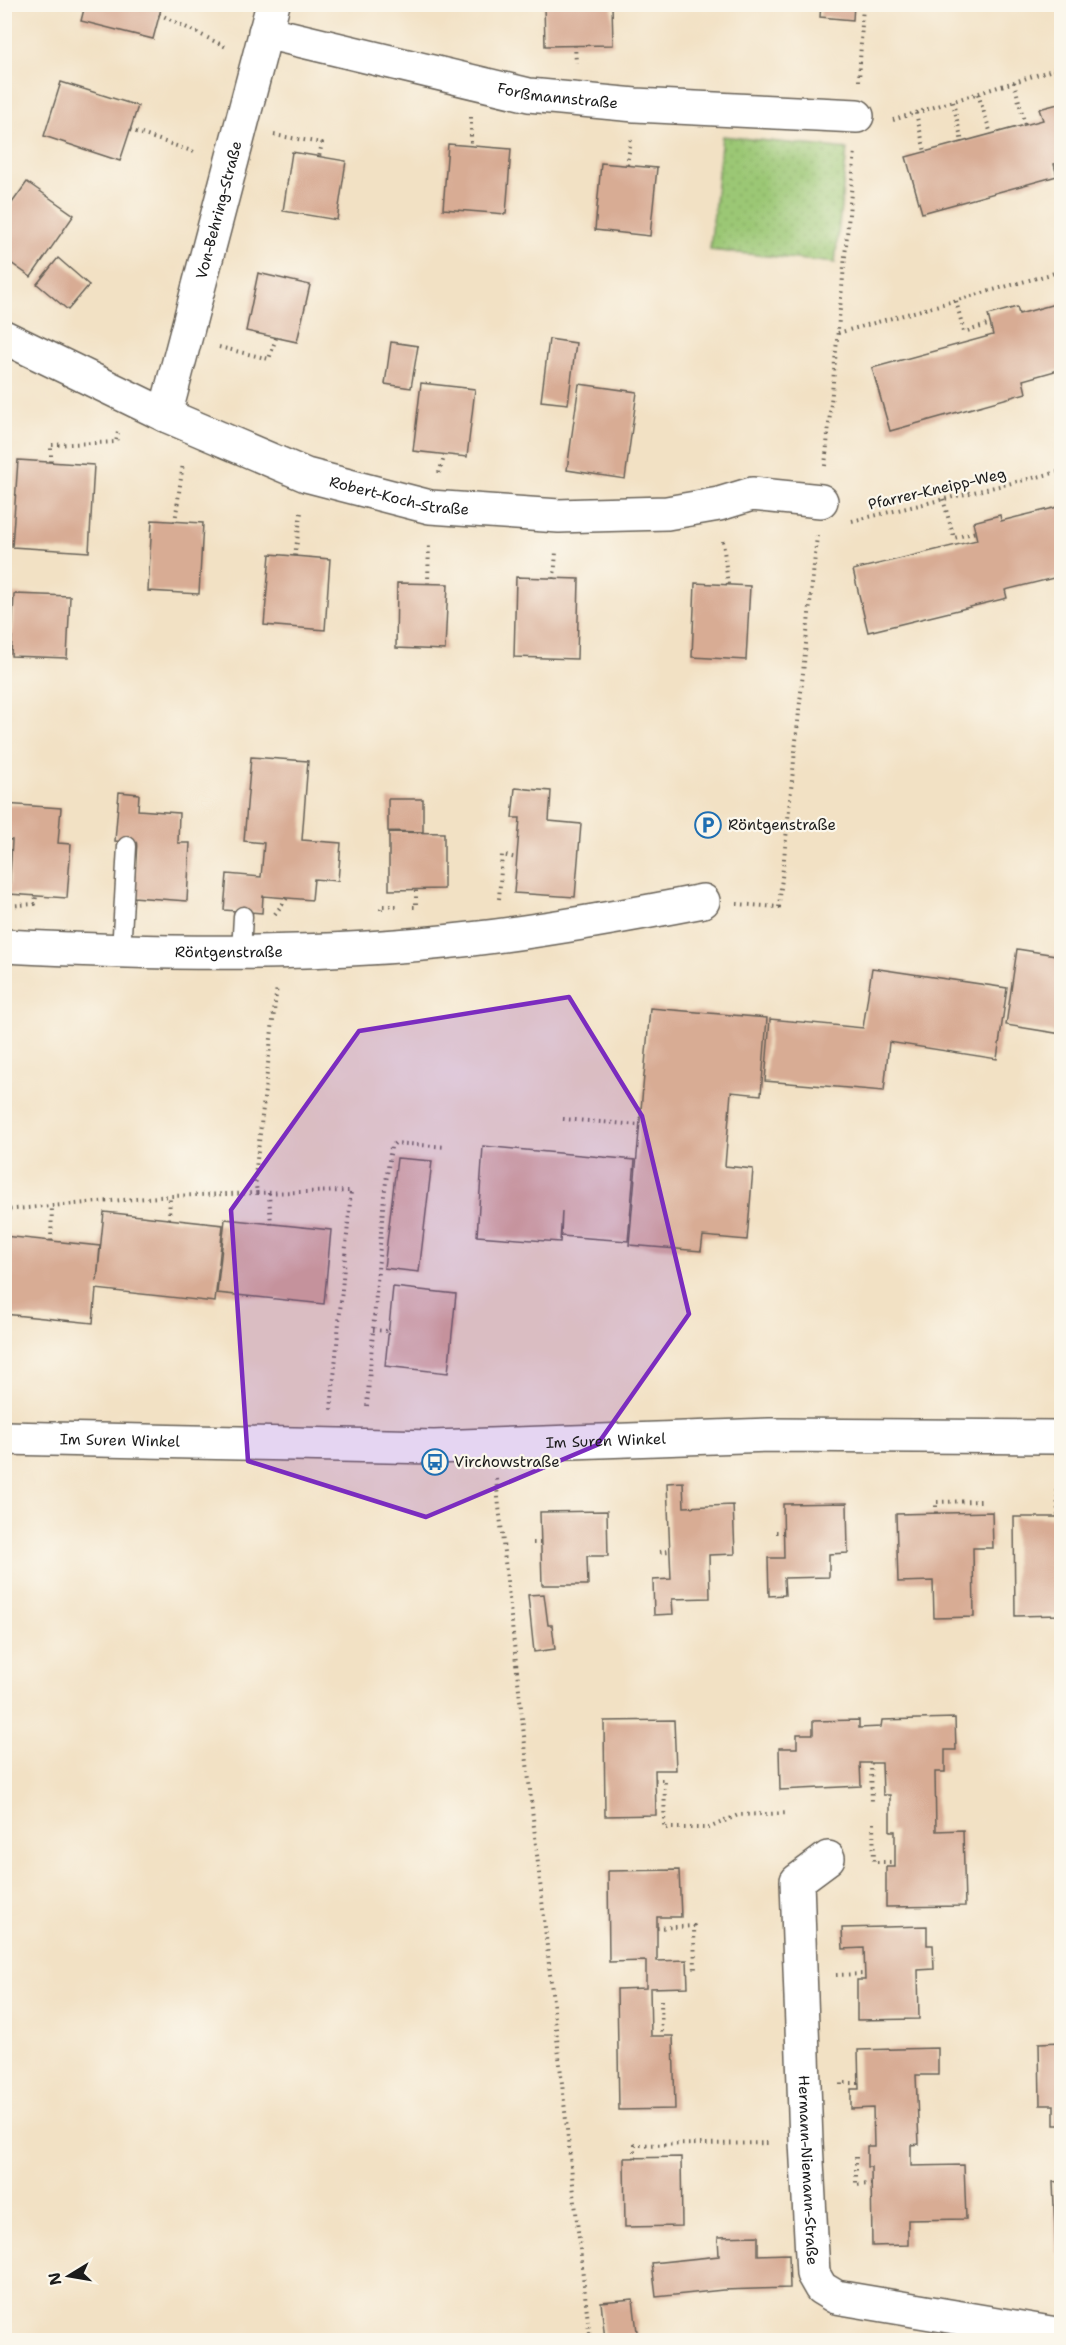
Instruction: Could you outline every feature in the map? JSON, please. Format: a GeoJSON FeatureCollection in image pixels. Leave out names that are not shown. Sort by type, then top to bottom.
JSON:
{"type":"FeatureCollection","features":[{"type":"Feature","properties":{"kind":"street","name":"Forßmannstraße"},"geometry":{"type":"LineString","coordinates":[[265,33],[530,96],[635,105],[872,119]]}},
{"type":"Feature","properties":{"kind":"street","name":"Von-Behring-Straße"},"geometry":{"type":"LineString","coordinates":[[176,420],[185,339],[265,33]]}},
{"type":"Feature","properties":{"kind":"street","name":"Robert-Koch-Straße"},"geometry":{"type":"LineString","coordinates":[[4,337],[176,420],[306,475],[430,507],[559,516],[667,513],[719,504],[752,494],[831,513]]}},
{"type":"Feature","properties":{"kind":"street","name":"Röntgenstraße"},"geometry":{"type":"LineString","coordinates":[[4,946],[121,952],[241,952],[381,946],[496,936],[584,924],[703,901]]}},
{"type":"Feature","properties":{"kind":"street","name":"Im Suren Winkel"},"geometry":{"type":"LineString","coordinates":[[4,1438],[434,1447],[770,1435],[1059,1437]]}},
{"type":"Feature","properties":{"kind":"street","name":"Hermann-Niemann-Straße"},"geometry":{"type":"LineString","coordinates":[[828,1858],[797,1881],[813,2274],[821,2289],[836,2297],[1062,2335]]}},
{"type":"Feature","properties":{"kind":"lane"},"geometry":{"type":"LineString","coordinates":[[121,952],[127,846]]}},
{"type":"Feature","properties":{"kind":"lane"},"geometry":{"type":"LineString","coordinates":[[241,952],[243,916]]}},
{"type":"Feature","properties":{"kind":"path"},"geometry":{"type":"LineString","coordinates":[[159,14],[265,33]]}},
{"type":"Feature","properties":{"kind":"path"},"geometry":{"type":"LineString","coordinates":[[872,119],[916,113],[1062,67]]}},
{"type":"Feature","properties":{"kind":"path"},"geometry":{"type":"LineString","coordinates":[[1054,69],[1062,91]]}},
{"type":"Feature","properties":{"kind":"path"},"geometry":{"type":"LineString","coordinates":[[1014,82],[1025,124]]}},
{"type":"Feature","properties":{"kind":"path"},"geometry":{"type":"LineString","coordinates":[[978,94],[991,134]]}},
{"type":"Feature","properties":{"kind":"path"},"geometry":{"type":"LineString","coordinates":[[953,102],[962,142]]}},
{"type":"Feature","properties":{"kind":"path"},"geometry":{"type":"LineString","coordinates":[[916,113],[925,152]]}},
{"type":"Feature","properties":{"kind":"path"},"geometry":{"type":"LineString","coordinates":[[130,130],[231,164]]}},
{"type":"Feature","properties":{"kind":"path"},"geometry":{"type":"LineString","coordinates":[[240,130],[321,142],[319,157]]}},
{"type":"Feature","properties":{"kind":"path"},"geometry":{"type":"LineString","coordinates":[[4,269],[11,263]]}},
{"type":"Feature","properties":{"kind":"path"},"geometry":{"type":"LineString","coordinates":[[838,333],[1062,271]]}},
{"type":"Feature","properties":{"kind":"path"},"geometry":{"type":"LineString","coordinates":[[956,301],[964,332],[991,324]]}},
{"type":"Feature","properties":{"kind":"path"},"geometry":{"type":"LineString","coordinates":[[185,339],[269,359],[276,338]]}},
{"type":"Feature","properties":{"kind":"path"},"geometry":{"type":"LineString","coordinates":[[51,462],[51,445],[116,442],[122,394]]}},
{"type":"Feature","properties":{"kind":"path"},"geometry":{"type":"LineString","coordinates":[[176,420],[176,522]]}},
{"type":"Feature","properties":{"kind":"path","name":"Pfarrer-Kneipp-Weg"},"geometry":{"type":"LineString","coordinates":[[831,513],[944,499],[1062,471]]}},
{"type":"Feature","properties":{"kind":"path"},"geometry":{"type":"LineString","coordinates":[[295,556],[306,475]]}},
{"type":"Feature","properties":{"kind":"path"},"geometry":{"type":"LineString","coordinates":[[944,499],[954,538],[976,532]]}},
{"type":"Feature","properties":{"kind":"path"},"geometry":{"type":"LineString","coordinates":[[719,504],[728,585]]}},
{"type":"Feature","properties":{"kind":"path"},"geometry":{"type":"LineString","coordinates":[[4,608],[13,610]]}},
{"type":"Feature","properties":{"kind":"path"},"geometry":{"type":"LineString","coordinates":[[496,936],[502,855],[517,858]]}},
{"type":"Feature","properties":{"kind":"path"},"geometry":{"type":"LineString","coordinates":[[4,906],[35,904],[36,896]]}},
{"type":"Feature","properties":{"kind":"path"},"geometry":{"type":"LineString","coordinates":[[257,1193],[255,1177],[280,951]]}},
{"type":"Feature","properties":{"kind":"path"},"geometry":{"type":"LineString","coordinates":[[563,1119],[640,1125]]}},
{"type":"Feature","properties":{"kind":"path"},"geometry":{"type":"LineString","coordinates":[[367,1406],[384,1196],[391,1147],[395,1143],[447,1148]]}},
{"type":"Feature","properties":{"kind":"path"},"geometry":{"type":"LineString","coordinates":[[4,1210],[170,1196],[351,1191],[328,1446]]}},
{"type":"Feature","properties":{"kind":"path"},"geometry":{"type":"LineString","coordinates":[[269,1192],[270,1225]]}},
{"type":"Feature","properties":{"kind":"path"},"geometry":{"type":"LineString","coordinates":[[169,1219],[170,1196]]}},
{"type":"Feature","properties":{"kind":"path"},"geometry":{"type":"LineString","coordinates":[[384,1196],[393,1196]]}},
{"type":"Feature","properties":{"kind":"path"},"geometry":{"type":"LineString","coordinates":[[51,1241],[52,1206]]}},
{"type":"Feature","properties":{"kind":"path"},"geometry":{"type":"LineString","coordinates":[[373,1329],[389,1331]]}},
{"type":"Feature","properties":{"kind":"path"},"geometry":{"type":"LineString","coordinates":[[1058,1517],[1059,1437]]}},
{"type":"Feature","properties":{"kind":"path"},"geometry":{"type":"LineString","coordinates":[[492,1445],[590,2340]]}},
{"type":"Feature","properties":{"kind":"path"},"geometry":{"type":"LineString","coordinates":[[936,1513],[936,1502],[981,1501]]}},
{"type":"Feature","properties":{"kind":"path"},"geometry":{"type":"LineString","coordinates":[[776,1532],[784,1532]]}},
{"type":"Feature","properties":{"kind":"path"},"geometry":{"type":"LineString","coordinates":[[533,1543],[540,1543]]}},
{"type":"Feature","properties":{"kind":"path"},"geometry":{"type":"LineString","coordinates":[[660,1552],[669,1551]]}},
{"type":"Feature","properties":{"kind":"path"},"geometry":{"type":"LineString","coordinates":[[871,1763],[872,1805]]}},
{"type":"Feature","properties":{"kind":"path"},"geometry":{"type":"LineString","coordinates":[[656,1780],[664,1780],[664,1828],[709,1828],[738,1815],[789,1813]]}},
{"type":"Feature","properties":{"kind":"path"},"geometry":{"type":"LineString","coordinates":[[873,1823],[874,1862],[895,1862]]}},
{"type":"Feature","properties":{"kind":"path"},"geometry":{"type":"LineString","coordinates":[[657,1928],[694,1926],[695,1973]]}},
{"type":"Feature","properties":{"kind":"path"},"geometry":{"type":"LineString","coordinates":[[834,1975],[865,1974]]}},
{"type":"Feature","properties":{"kind":"path"},"geometry":{"type":"LineString","coordinates":[[661,2000],[662,2036]]}},
{"type":"Feature","properties":{"kind":"path"},"geometry":{"type":"LineString","coordinates":[[842,2094],[841,2083],[859,2083]]}},
{"type":"Feature","properties":{"kind":"path"},"geometry":{"type":"LineString","coordinates":[[634,2158],[635,2145],[806,2142]]}},
{"type":"Feature","properties":{"kind":"path"},"geometry":{"type":"LineString","coordinates":[[856,2157],[856,2185],[871,2184]]}},
{"type":"Feature","properties":{"kind":"highlighted area"},"geometry":{"type":"Polygon","coordinates":[[[569,997],[642,1116],[689,1314],[597,1445],[426,1517],[248,1461],[231,1210],[359,1031],[569,997]]]}},
{"type":"Feature","properties":{"kind":"green space"},"geometry":{"type":"Polygon","coordinates":[[[722,136],[847,149],[835,263],[710,250],[722,136]]]}},
{"type":"Feature","properties":{"kind":"building"},"geometry":{"type":"Polygon","coordinates":[[[544,4],[612,4],[613,45],[545,46],[544,4]]]}},
{"type":"Feature","properties":{"kind":"building"},"geometry":{"type":"Polygon","coordinates":[[[729,4],[762,4],[761,10],[728,8],[729,4]]]}},
{"type":"Feature","properties":{"kind":"building"},"geometry":{"type":"Polygon","coordinates":[[[821,4],[854,4],[853,20],[820,17],[821,4]]]}},
{"type":"Feature","properties":{"kind":"building"},"geometry":{"type":"Polygon","coordinates":[[[85,5],[162,5],[153,39],[81,21],[85,5]]]}},
{"type":"Feature","properties":{"kind":"building"},"geometry":{"type":"Polygon","coordinates":[[[61,82],[138,106],[120,161],[44,136],[61,82]]]}},
{"type":"Feature","properties":{"kind":"building"},"geometry":{"type":"Polygon","coordinates":[[[1062,103],[1062,162],[1054,164],[1057,176],[922,213],[906,157],[1043,120],[1039,109],[1062,103]]]}},
{"type":"Feature","properties":{"kind":"building"},"geometry":{"type":"Polygon","coordinates":[[[448,144],[511,149],[506,214],[443,209],[448,144]]]}},
{"type":"Feature","properties":{"kind":"building"},"geometry":{"type":"Polygon","coordinates":[[[292,152],[346,161],[337,220],[283,211],[292,152]]]}},
{"type":"Feature","properties":{"kind":"building"},"geometry":{"type":"Polygon","coordinates":[[[601,163],[657,168],[650,236],[595,230],[601,163]]]}},
{"type":"Feature","properties":{"kind":"building"},"geometry":{"type":"Polygon","coordinates":[[[27,182],[74,215],[31,277],[4,258],[4,214],[27,182]]]}},
{"type":"Feature","properties":{"kind":"building"},"geometry":{"type":"Polygon","coordinates":[[[58,258],[89,285],[68,310],[37,284],[58,258]]]}},
{"type":"Feature","properties":{"kind":"building"},"geometry":{"type":"Polygon","coordinates":[[[258,273],[310,285],[297,342],[246,331],[258,273]]]}},
{"type":"Feature","properties":{"kind":"building"},"geometry":{"type":"Polygon","coordinates":[[[1062,302],[1062,369],[1023,380],[1026,393],[890,431],[872,368],[993,335],[988,315],[1017,307],[1019,314],[1062,302]]]}},
{"type":"Feature","properties":{"kind":"building"},"geometry":{"type":"Polygon","coordinates":[[[549,339],[576,343],[568,404],[541,401],[549,339]]]}},
{"type":"Feature","properties":{"kind":"building"},"geometry":{"type":"Polygon","coordinates":[[[391,342],[418,346],[411,388],[385,384],[391,342]]]}},
{"type":"Feature","properties":{"kind":"building"},"geometry":{"type":"Polygon","coordinates":[[[421,383],[475,389],[467,457],[413,451],[421,383]]]}},
{"type":"Feature","properties":{"kind":"building"},"geometry":{"type":"Polygon","coordinates":[[[579,384],[637,392],[625,479],[567,470],[579,384]]]}},
{"type":"Feature","properties":{"kind":"building"},"geometry":{"type":"Polygon","coordinates":[[[18,460],[94,465],[89,552],[12,547],[18,460]]]}},
{"type":"Feature","properties":{"kind":"building"},"geometry":{"type":"Polygon","coordinates":[[[1062,506],[1062,576],[1005,590],[1007,598],[868,632],[853,570],[977,540],[973,522],[1000,515],[1001,521],[1062,506]]]}},
{"type":"Feature","properties":{"kind":"building"},"geometry":{"type":"Polygon","coordinates":[[[152,520],[203,523],[199,594],[148,591],[152,520]]]}},
{"type":"Feature","properties":{"kind":"building"},"geometry":{"type":"Polygon","coordinates":[[[270,554],[330,559],[325,630],[264,625],[270,554]]]}},
{"type":"Feature","properties":{"kind":"building"},"geometry":{"type":"Polygon","coordinates":[[[516,577],[579,579],[577,659],[514,657],[516,577]]]}},
{"type":"Feature","properties":{"kind":"building"},"geometry":{"type":"Polygon","coordinates":[[[397,583],[448,584],[445,650],[396,648],[397,583]]]}},
{"type":"Feature","properties":{"kind":"building"},"geometry":{"type":"Polygon","coordinates":[[[695,583],[750,586],[746,660],[692,657],[695,583]]]}},
{"type":"Feature","properties":{"kind":"building"},"geometry":{"type":"Polygon","coordinates":[[[14,594],[70,596],[67,658],[11,656],[14,594]]]}},
{"type":"Feature","properties":{"kind":"building"},"geometry":{"type":"Polygon","coordinates":[[[251,757],[308,761],[302,840],[341,843],[338,881],[314,879],[312,900],[263,896],[262,913],[224,910],[227,874],[261,877],[264,843],[244,841],[251,757]]]}},
{"type":"Feature","properties":{"kind":"building"},"geometry":{"type":"Polygon","coordinates":[[[515,788],[551,791],[549,821],[581,824],[575,897],[514,893],[520,818],[512,818],[515,788]]]}},
{"type":"Feature","properties":{"kind":"building"},"geometry":{"type":"Polygon","coordinates":[[[119,792],[139,794],[138,810],[179,813],[178,843],[190,843],[187,901],[133,897],[136,843],[115,841],[119,792]]]}},
{"type":"Feature","properties":{"kind":"building"},"geometry":{"type":"Polygon","coordinates":[[[388,799],[423,799],[423,832],[388,831],[388,799]]]}},
{"type":"Feature","properties":{"kind":"building"},"geometry":{"type":"Polygon","coordinates":[[[4,804],[61,808],[58,843],[71,844],[67,898],[9,894],[12,840],[4,839],[4,804]]]}},
{"type":"Feature","properties":{"kind":"building"},"geometry":{"type":"Polygon","coordinates":[[[389,832],[444,833],[444,889],[389,890],[389,832]]]}},
{"type":"Feature","properties":{"kind":"building"},"geometry":{"type":"Polygon","coordinates":[[[1017,949],[1062,956],[1062,1034],[1006,1025],[1017,949]]]}},
{"type":"Feature","properties":{"kind":"building"},"geometry":{"type":"Polygon","coordinates":[[[872,968],[1007,988],[997,1059],[889,1042],[884,1091],[765,1081],[770,1019],[863,1028],[872,968]]]}},
{"type":"Feature","properties":{"kind":"building"},"geometry":{"type":"Polygon","coordinates":[[[650,1008],[767,1018],[761,1095],[731,1092],[725,1166],[753,1169],[747,1240],[703,1236],[701,1251],[629,1245],[650,1008]]]}},
{"type":"Feature","properties":{"kind":"building"},"geometry":{"type":"Polygon","coordinates":[[[483,1146],[635,1160],[628,1241],[561,1236],[562,1211],[560,1242],[477,1236],[483,1146]]]}},
{"type":"Feature","properties":{"kind":"building"},"geometry":{"type":"Polygon","coordinates":[[[397,1158],[432,1161],[419,1272],[384,1268],[397,1158]]]}},
{"type":"Feature","properties":{"kind":"building"},"geometry":{"type":"Polygon","coordinates":[[[104,1212],[223,1225],[215,1302],[96,1289],[93,1323],[4,1314],[4,1236],[100,1246],[97,1281],[104,1212]]]}},
{"type":"Feature","properties":{"kind":"building"},"geometry":{"type":"Polygon","coordinates":[[[225,1219],[331,1230],[324,1304],[217,1293],[225,1219]]]}},
{"type":"Feature","properties":{"kind":"building"},"geometry":{"type":"Polygon","coordinates":[[[393,1287],[456,1294],[448,1373],[385,1366],[393,1287]]]}},
{"type":"Feature","properties":{"kind":"building"},"geometry":{"type":"Polygon","coordinates":[[[683,1482],[684,1507],[733,1505],[735,1554],[709,1555],[710,1598],[672,1599],[673,1614],[654,1615],[653,1580],[671,1579],[667,1483],[683,1482]]]}},
{"type":"Feature","properties":{"kind":"building"},"geometry":{"type":"Polygon","coordinates":[[[847,1503],[848,1553],[829,1554],[829,1577],[784,1578],[785,1595],[769,1596],[768,1558],[784,1558],[783,1504],[847,1503]]]}},
{"type":"Feature","properties":{"kind":"building"},"geometry":{"type":"Polygon","coordinates":[[[607,1511],[608,1556],[587,1556],[588,1585],[542,1585],[540,1512],[607,1511]]]}},
{"type":"Feature","properties":{"kind":"building"},"geometry":{"type":"Polygon","coordinates":[[[992,1512],[993,1548],[973,1548],[974,1617],[934,1618],[933,1581],[898,1582],[896,1514],[992,1512]]]}},
{"type":"Feature","properties":{"kind":"building"},"geometry":{"type":"Polygon","coordinates":[[[1014,1517],[1062,1517],[1062,1562],[1059,1562],[1060,1615],[1015,1616],[1014,1517]]]}},
{"type":"Feature","properties":{"kind":"building"},"geometry":{"type":"Polygon","coordinates":[[[544,1594],[548,1625],[552,1625],[555,1649],[534,1652],[528,1595],[544,1594]]]}},
{"type":"Feature","properties":{"kind":"building"},"geometry":{"type":"Polygon","coordinates":[[[955,1718],[956,1750],[945,1750],[945,1772],[935,1772],[936,1831],[963,1830],[965,1906],[886,1907],[886,1867],[895,1867],[895,1831],[890,1831],[890,1795],[883,1795],[882,1763],[860,1763],[861,1786],[780,1790],[779,1748],[797,1748],[797,1734],[813,1734],[813,1721],[859,1720],[859,1728],[881,1727],[882,1720],[955,1718]]]}},
{"type":"Feature","properties":{"kind":"building"},"geometry":{"type":"Polygon","coordinates":[[[674,1720],[676,1770],[655,1770],[656,1815],[605,1816],[604,1721],[674,1720]]]}},
{"type":"Feature","properties":{"kind":"building"},"geometry":{"type":"Polygon","coordinates":[[[679,1870],[681,1917],[657,1917],[657,1961],[687,1960],[688,1987],[650,1988],[651,2036],[673,2036],[675,2109],[619,2110],[617,1989],[646,1988],[646,1961],[609,1962],[608,1871],[679,1870]]]}},
{"type":"Feature","properties":{"kind":"building"},"geometry":{"type":"Polygon","coordinates":[[[927,1926],[927,1945],[933,1945],[934,1969],[918,1970],[919,2019],[857,2020],[857,1980],[865,1980],[864,1948],[843,1949],[842,1928],[927,1926]]]}},
{"type":"Feature","properties":{"kind":"building"},"geometry":{"type":"Polygon","coordinates":[[[1062,2042],[1062,2125],[1054,2125],[1054,2105],[1040,2105],[1039,2043],[1062,2042]]]}},
{"type":"Feature","properties":{"kind":"building"},"geometry":{"type":"Polygon","coordinates":[[[938,2048],[938,2075],[916,2075],[919,2144],[911,2145],[911,2166],[964,2165],[966,2219],[908,2220],[908,2245],[872,2246],[871,2167],[867,2167],[867,2146],[874,2146],[873,2108],[851,2109],[851,2089],[859,2089],[858,2050],[938,2048]]]}},
{"type":"Feature","properties":{"kind":"building"},"geometry":{"type":"Polygon","coordinates":[[[681,2157],[682,2226],[625,2227],[624,2158],[681,2157]]]}},
{"type":"Feature","properties":{"kind":"building"},"geometry":{"type":"Polygon","coordinates":[[[1062,2181],[1062,2253],[1056,2253],[1053,2182],[1062,2181]]]}},
{"type":"Feature","properties":{"kind":"building"},"geometry":{"type":"Polygon","coordinates":[[[758,2236],[758,2255],[789,2254],[790,2288],[723,2290],[656,2297],[652,2263],[719,2256],[718,2237],[758,2236]]]}},
{"type":"Feature","properties":{"kind":"building"},"geometry":{"type":"Polygon","coordinates":[[[633,2299],[638,2340],[605,2340],[601,2302],[633,2299]]]}},
{"type":"Feature","properties":{"kind":"place","name":"Röntgenstraße"},"geometry":{"type":"Point","coordinates":[708,825]}},
{"type":"Feature","properties":{"kind":"place","name":"Virchowstraße"},"geometry":{"type":"Point","coordinates":[435,1462]}}]}
